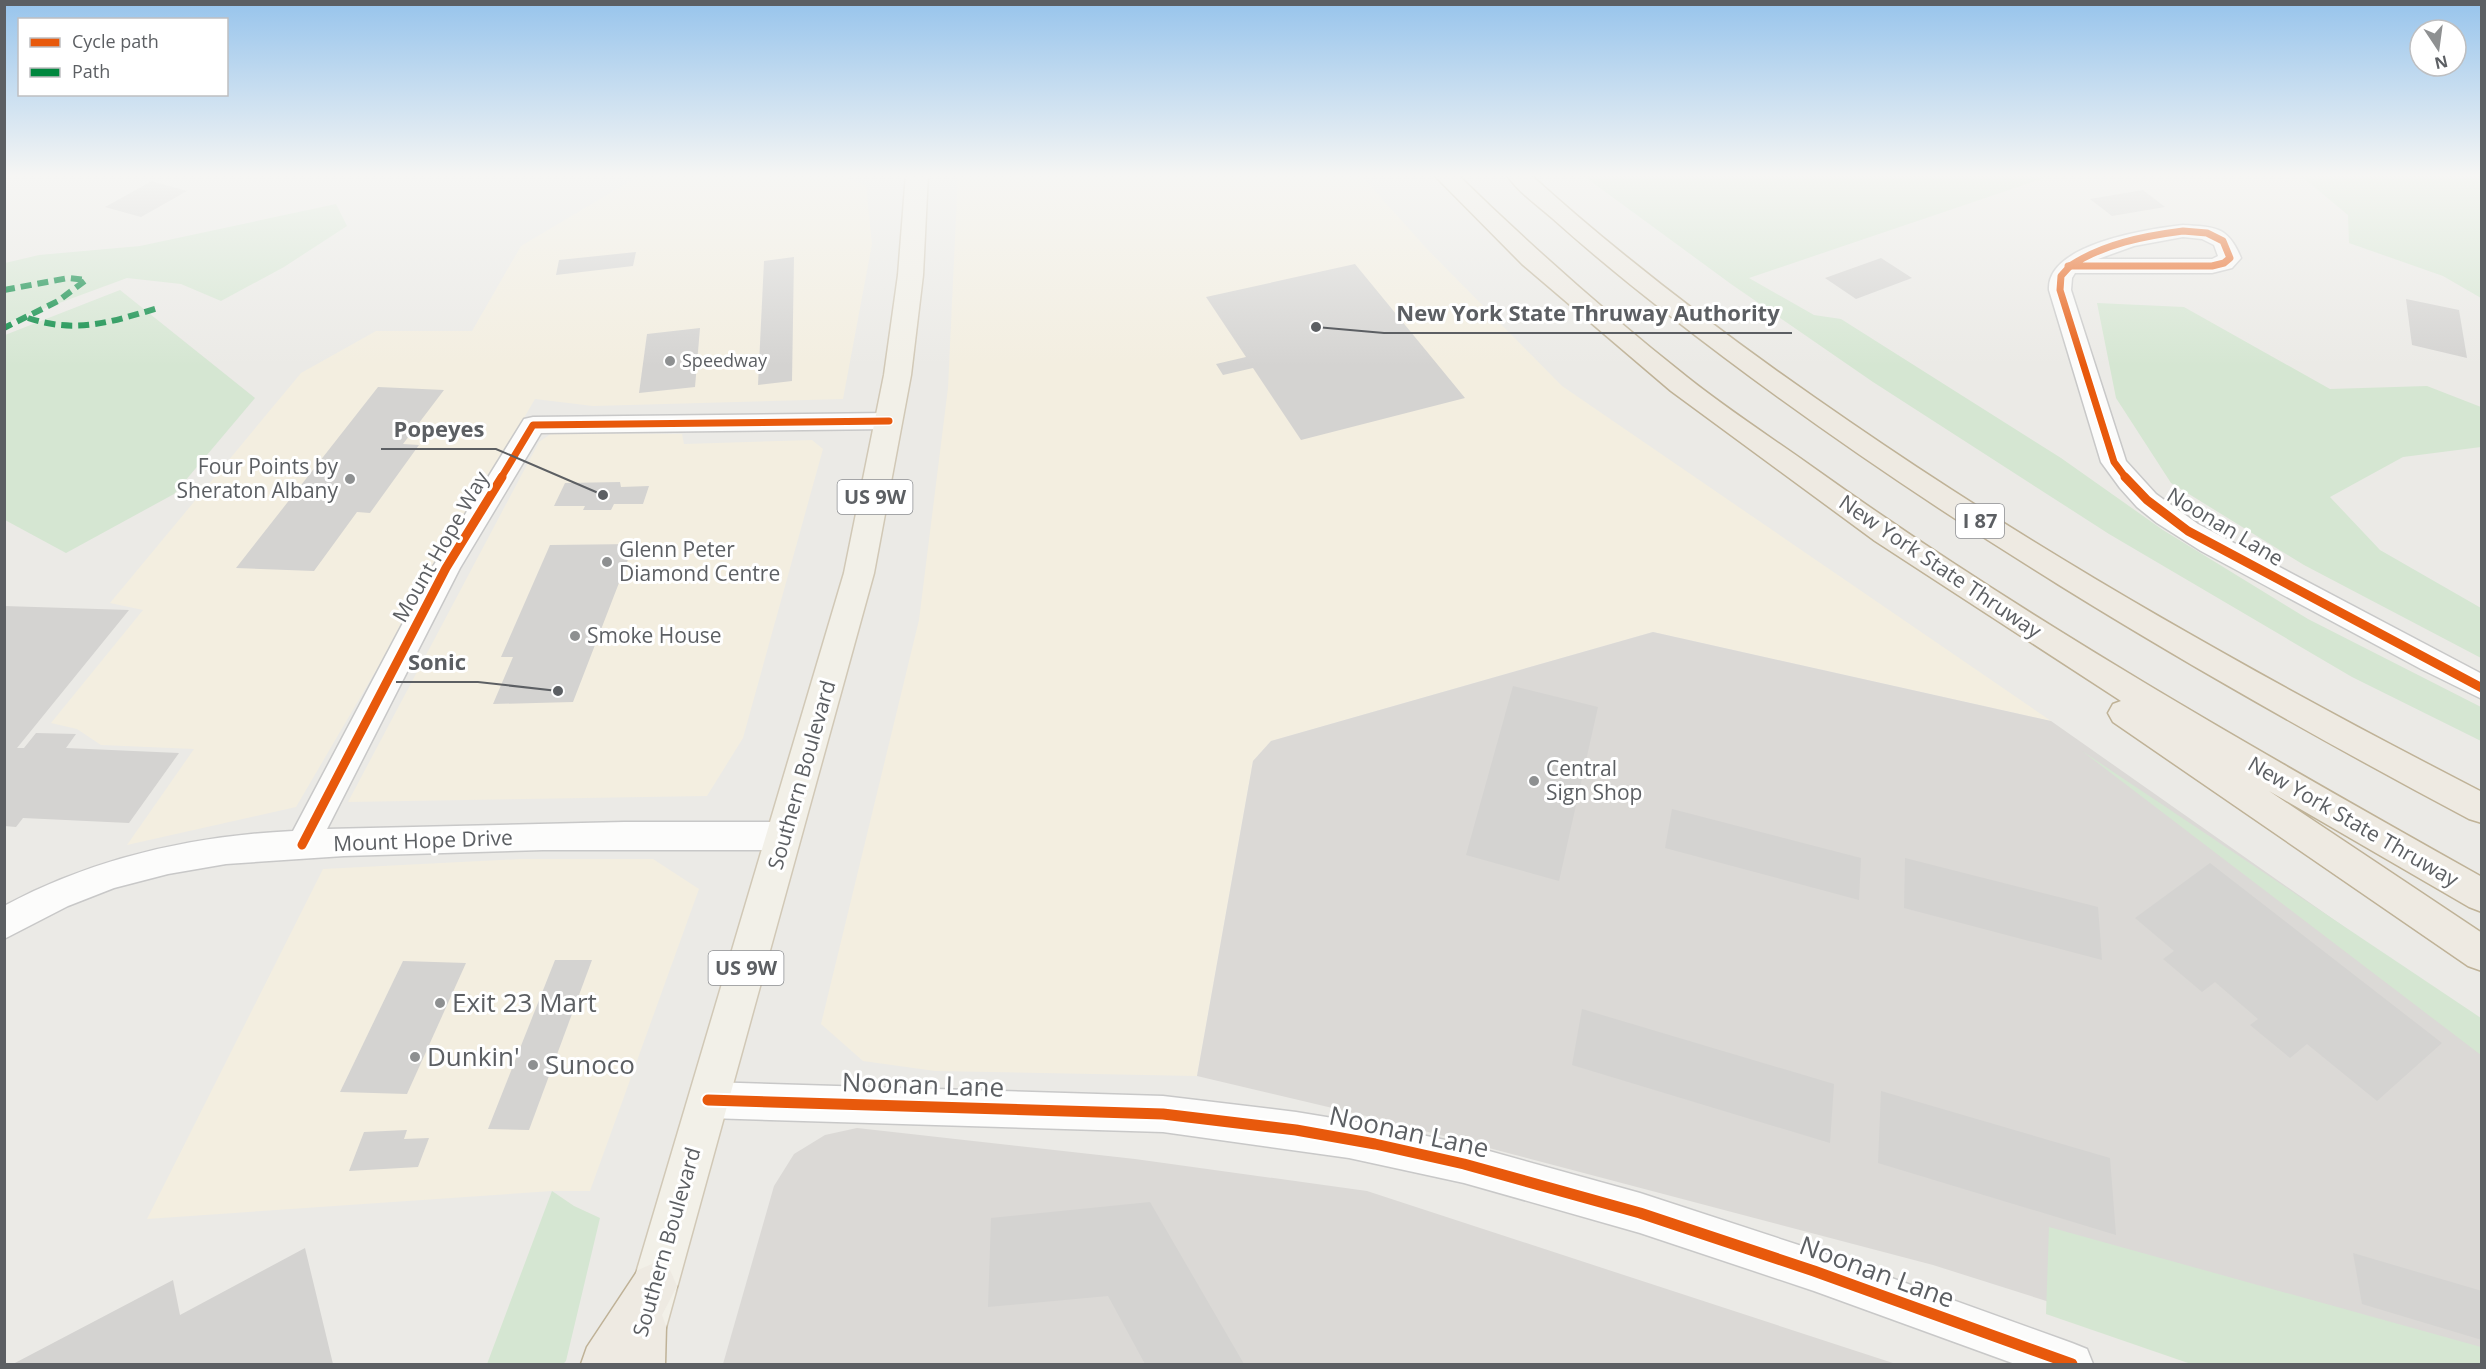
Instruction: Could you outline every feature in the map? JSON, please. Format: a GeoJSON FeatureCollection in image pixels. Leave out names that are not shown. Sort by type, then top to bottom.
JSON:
{"type":"FeatureCollection","features":[{"type":"Feature","properties":{"kind":"highway","name":"New York State Thruway"},"geometry":{"type":"LineString","coordinates":[[1509,238],[1531,260],[1680,385],[1886,534],[2072,655],[2216,744],[2481,896]]}},
{"type":"Feature","properties":{"kind":"highway","name":"I 87"},"geometry":{"type":"LineString","coordinates":[[1589,238],[1659,296],[1785,390],[1893,465],[2044,562],[2353,741],[2481,809]]}},
{"type":"Feature","properties":{"kind":"highway"},"geometry":{"type":"LineString","coordinates":[[1886,534],[1898,559],[2481,954]]}},
{"type":"Feature","properties":{"kind":"highway"},"geometry":{"type":"LineString","coordinates":[[604,1365],[643,1335]]}},
{"type":"Feature","properties":{"kind":"main road","name":"Southern Boulevard"},"geometry":{"type":"LineString","coordinates":[[643,1335],[859,573],[889,421],[912,267],[914,238]]}},
{"type":"Feature","properties":{"kind":"street"},"geometry":{"type":"LineString","coordinates":[[2068,266],[2105,249],[2142,238]]}},
{"type":"Feature","properties":{"kind":"street"},"geometry":{"type":"LineString","coordinates":[[2068,266],[2212,266],[2224,263],[2230,258],[2230,251],[2218,238]]}},
{"type":"Feature","properties":{"kind":"street","name":"Noonan Lane"},"geometry":{"type":"LineString","coordinates":[[2068,266],[2060,279],[2062,298],[2108,447],[2114,462],[2129,484],[2157,509],[2193,533],[2481,688]]}},
{"type":"Feature","properties":{"kind":"street","name":"Mount Hope Way"},"geometry":{"type":"LineString","coordinates":[[302,844],[446,568],[533,425],[889,421]]}},
{"type":"Feature","properties":{"kind":"street","name":"Mount Hope Drive"},"geometry":{"type":"LineString","coordinates":[[4,924],[83,882],[126,869],[196,855],[302,844],[631,834],[785,836]]}},
{"type":"Feature","properties":{"kind":"street","name":"Noonan Lane"},"geometry":{"type":"LineString","coordinates":[[708,1100],[1163,1114],[1270,1127],[1374,1144],[1493,1171],[1646,1215],[1738,1245],[2072,1365]]}},
{"type":"Feature","properties":{"kind":"shaded area"},"geometry":{"type":"Polygon","coordinates":[[[535,238],[871,238],[843,399],[593,406],[535,399],[296,807],[127,845],[194,749],[101,745],[77,729],[51,723],[143,610],[110,603],[301,373],[376,331],[472,331],[521,246],[535,238]]]}},
{"type":"Feature","properties":{"kind":"shaded area"},"geometry":{"type":"Polygon","coordinates":[[[955,238],[1417,238],[1562,386],[2051,721],[1653,632],[1271,741],[1253,761],[1197,1076],[935,1071],[863,1061],[821,1024],[919,620],[948,388],[955,238]]]}},
{"type":"Feature","properties":{"kind":"shaded area"},"geometry":{"type":"Polygon","coordinates":[[[552,433],[682,434],[684,444],[812,440],[823,449],[743,738],[707,796],[348,802],[539,442],[552,433]]]}},
{"type":"Feature","properties":{"kind":"shaded area"},"geometry":{"type":"Polygon","coordinates":[[[1653,632],[2051,721],[2481,1023],[2481,1364],[2245,1364],[1933,1265],[1379,1119],[1197,1076],[1253,761],[1271,741],[1653,632]]]}},
{"type":"Feature","properties":{"kind":"shaded area"},"geometry":{"type":"Polygon","coordinates":[[[521,859],[653,859],[699,889],[590,1191],[552,1191],[147,1219],[323,869],[521,859]]]}},
{"type":"Feature","properties":{"kind":"shaded area"},"geometry":{"type":"Polygon","coordinates":[[[857,1128],[1135,1159],[1367,1191],[1896,1364],[723,1364],[774,1186],[794,1154],[825,1135],[857,1128]]]}},
{"type":"Feature","properties":{"kind":"green space"},"geometry":{"type":"Polygon","coordinates":[[[178,238],[329,238],[284,267],[221,301],[181,284],[127,278],[5,323],[5,263],[39,255],[140,246],[178,238]]]}},
{"type":"Feature","properties":{"kind":"green space"},"geometry":{"type":"Polygon","coordinates":[[[1668,238],[1867,238],[1749,278],[1814,315],[1841,319],[2061,458],[2163,530],[2308,619],[2481,707],[2481,741],[2352,677],[2109,534],[1873,382],[1668,238]]]}},
{"type":"Feature","properties":{"kind":"green space"},"geometry":{"type":"Polygon","coordinates":[[[2349,238],[2481,238],[2481,298],[2443,276],[2349,243],[2349,238]]]}},
{"type":"Feature","properties":{"kind":"green space"},"geometry":{"type":"Polygon","coordinates":[[[120,290],[255,398],[174,494],[66,553],[5,520],[5,335],[120,290]]]}},
{"type":"Feature","properties":{"kind":"green space"},"geometry":{"type":"Polygon","coordinates":[[[2097,303],[2184,307],[2330,389],[2427,386],[2481,407],[2481,447],[2403,457],[2330,497],[2380,550],[2481,608],[2481,658],[2304,565],[2171,483],[2116,398],[2097,303]]]}},
{"type":"Feature","properties":{"kind":"green space"},"geometry":{"type":"Polygon","coordinates":[[[2082,751],[2481,1018],[2481,1055],[2082,751]]]}},
{"type":"Feature","properties":{"kind":"green space"},"geometry":{"type":"Polygon","coordinates":[[[552,1191],[574,1206],[600,1218],[566,1361],[563,1364],[487,1364],[552,1191]]]}},
{"type":"Feature","properties":{"kind":"green space"},"geometry":{"type":"Polygon","coordinates":[[[2049,1227],[2481,1347],[2481,1364],[2191,1364],[2046,1314],[2049,1227]]]}},
{"type":"Feature","properties":{"kind":"building"},"geometry":{"type":"Polygon","coordinates":[[[636,252],[633,266],[556,275],[559,260],[636,252]]]}},
{"type":"Feature","properties":{"kind":"building","name":"Speedway"},"geometry":{"type":"Polygon","coordinates":[[[794,257],[792,381],[758,385],[764,261],[794,257]]]}},
{"type":"Feature","properties":{"kind":"building"},"geometry":{"type":"Polygon","coordinates":[[[1881,258],[1912,278],[1856,299],[1825,278],[1881,258]]]}},
{"type":"Feature","properties":{"kind":"building"},"geometry":{"type":"Polygon","coordinates":[[[1355,264],[1465,398],[1301,440],[1253,368],[1223,375],[1216,364],[1246,357],[1206,297],[1355,264]]]}},
{"type":"Feature","properties":{"kind":"building"},"geometry":{"type":"Polygon","coordinates":[[[2406,299],[2459,310],[2467,358],[2412,345],[2406,299]]]}},
{"type":"Feature","properties":{"kind":"building","name":"Speedway"},"geometry":{"type":"Polygon","coordinates":[[[700,328],[695,387],[639,393],[647,334],[700,328]]]}},
{"type":"Feature","properties":{"kind":"building","name":"Four Points by Sheraton Albany"},"geometry":{"type":"Polygon","coordinates":[[[378,387],[444,390],[403,444],[419,445],[370,513],[357,512],[314,571],[236,568],[378,387]]]}},
{"type":"Feature","properties":{"kind":"building"},"geometry":{"type":"Polygon","coordinates":[[[620,482],[621,487],[649,486],[643,504],[614,504],[611,510],[583,510],[585,506],[554,506],[565,483],[620,482]]]}},
{"type":"Feature","properties":{"kind":"building"},"geometry":{"type":"Polygon","coordinates":[[[634,544],[573,702],[493,704],[513,657],[501,657],[550,545],[634,544]]]}},
{"type":"Feature","properties":{"kind":"building"},"geometry":{"type":"Polygon","coordinates":[[[4,606],[129,610],[17,748],[24,748],[36,733],[76,734],[66,748],[179,753],[129,823],[23,818],[16,827],[4,826],[4,606]]]}},
{"type":"Feature","properties":{"kind":"building","name":"Central Sign Shop"},"geometry":{"type":"Polygon","coordinates":[[[1513,686],[1598,707],[1559,881],[1466,855],[1513,686]]]}},
{"type":"Feature","properties":{"kind":"building"},"geometry":{"type":"Polygon","coordinates":[[[1672,809],[1861,858],[1859,900],[1665,848],[1672,809]]]}},
{"type":"Feature","properties":{"kind":"building"},"geometry":{"type":"Polygon","coordinates":[[[1905,858],[2098,907],[2102,960],[1904,908],[1905,858]]]}},
{"type":"Feature","properties":{"kind":"building"},"geometry":{"type":"Polygon","coordinates":[[[2210,863],[2442,1043],[2377,1101],[2307,1044],[2290,1058],[2250,1025],[2258,1019],[2215,982],[2202,992],[2163,959],[2174,951],[2135,918],[2210,863]]]}},
{"type":"Feature","properties":{"kind":"building","name":"Sunoco"},"geometry":{"type":"Polygon","coordinates":[[[555,960],[592,960],[529,1130],[488,1129],[555,960]]]}},
{"type":"Feature","properties":{"kind":"building"},"geometry":{"type":"Polygon","coordinates":[[[403,961],[466,963],[407,1094],[340,1092],[403,961]]]}},
{"type":"Feature","properties":{"kind":"building"},"geometry":{"type":"Polygon","coordinates":[[[1582,1009],[1834,1084],[1830,1143],[1572,1065],[1582,1009]]]}},
{"type":"Feature","properties":{"kind":"building"},"geometry":{"type":"Polygon","coordinates":[[[1881,1091],[2110,1158],[2116,1235],[1878,1163],[1881,1091]]]}},
{"type":"Feature","properties":{"kind":"building"},"geometry":{"type":"Polygon","coordinates":[[[407,1130],[404,1139],[429,1138],[418,1167],[349,1171],[364,1132],[407,1130]]]}},
{"type":"Feature","properties":{"kind":"building"},"geometry":{"type":"Polygon","coordinates":[[[1150,1202],[1244,1364],[1145,1364],[1108,1296],[988,1307],[991,1218],[1150,1202]]]}},
{"type":"Feature","properties":{"kind":"building"},"geometry":{"type":"Polygon","coordinates":[[[305,1248],[333,1364],[13,1364],[173,1280],[180,1315],[305,1248]]]}},
{"type":"Feature","properties":{"kind":"building"},"geometry":{"type":"Polygon","coordinates":[[[2353,1253],[2482,1291],[2482,1340],[2362,1304],[2353,1253]]]}},
{"type":"Feature","properties":{"kind":"marked path"},"geometry":{"type":"LineString","coordinates":[[4,290],[68,278],[86,280],[58,301],[4,328]]}},
{"type":"Feature","properties":{"kind":"marked path"},"geometry":{"type":"LineString","coordinates":[[28,318],[45,324],[78,327],[109,322],[158,308]]}},
{"type":"Feature","properties":{"kind":"cycle path"},"geometry":{"type":"LineString","coordinates":[[2070,266],[2101,250],[2140,238]]}},
{"type":"Feature","properties":{"kind":"cycle path"},"geometry":{"type":"LineString","coordinates":[[2070,266],[2212,266],[2224,263],[2230,258],[2223,241],[2217,238]]}},
{"type":"Feature","properties":{"kind":"cycle path"},"geometry":{"type":"LineString","coordinates":[[2070,266],[2061,276],[2060,290],[2114,462],[2129,482],[2147,500],[2188,531],[2482,688]]}},
{"type":"Feature","properties":{"kind":"cycle path"},"geometry":{"type":"LineString","coordinates":[[302,845],[446,568],[533,425],[889,421]]}},
{"type":"Feature","properties":{"kind":"cycle path"},"geometry":{"type":"LineString","coordinates":[[708,1100],[1163,1114],[1296,1130],[1375,1144],[1553,1187],[1640,1213],[1814,1271],[2072,1364]]}},
{"type":"Feature","properties":{"kind":"place","name":"New York State Thruway Authority"},"geometry":{"type":"Point","coordinates":[1316,327]}},
{"type":"Feature","properties":{"kind":"place","name":"Speedway"},"geometry":{"type":"Point","coordinates":[670,361]}},
{"type":"Feature","properties":{"kind":"place","name":"Four Points by Sheraton Albany"},"geometry":{"type":"Point","coordinates":[350,479]}},
{"type":"Feature","properties":{"kind":"place","name":"Popeyes"},"geometry":{"type":"Point","coordinates":[603,495]}},
{"type":"Feature","properties":{"kind":"place","name":"Glenn Peter Diamond Centre"},"geometry":{"type":"Point","coordinates":[607,562]}},
{"type":"Feature","properties":{"kind":"place","name":"Smoke House"},"geometry":{"type":"Point","coordinates":[575,636]}},
{"type":"Feature","properties":{"kind":"place","name":"Sonic"},"geometry":{"type":"Point","coordinates":[558,691]}},
{"type":"Feature","properties":{"kind":"place","name":"Central Sign Shop"},"geometry":{"type":"Point","coordinates":[1534,781]}},
{"type":"Feature","properties":{"kind":"place","name":"Exit 23 Mart"},"geometry":{"type":"Point","coordinates":[440,1003]}},
{"type":"Feature","properties":{"kind":"place","name":"Dunkin'"},"geometry":{"type":"Point","coordinates":[415,1057]}},
{"type":"Feature","properties":{"kind":"place","name":"Sunoco"},"geometry":{"type":"Point","coordinates":[533,1065]}}]}
